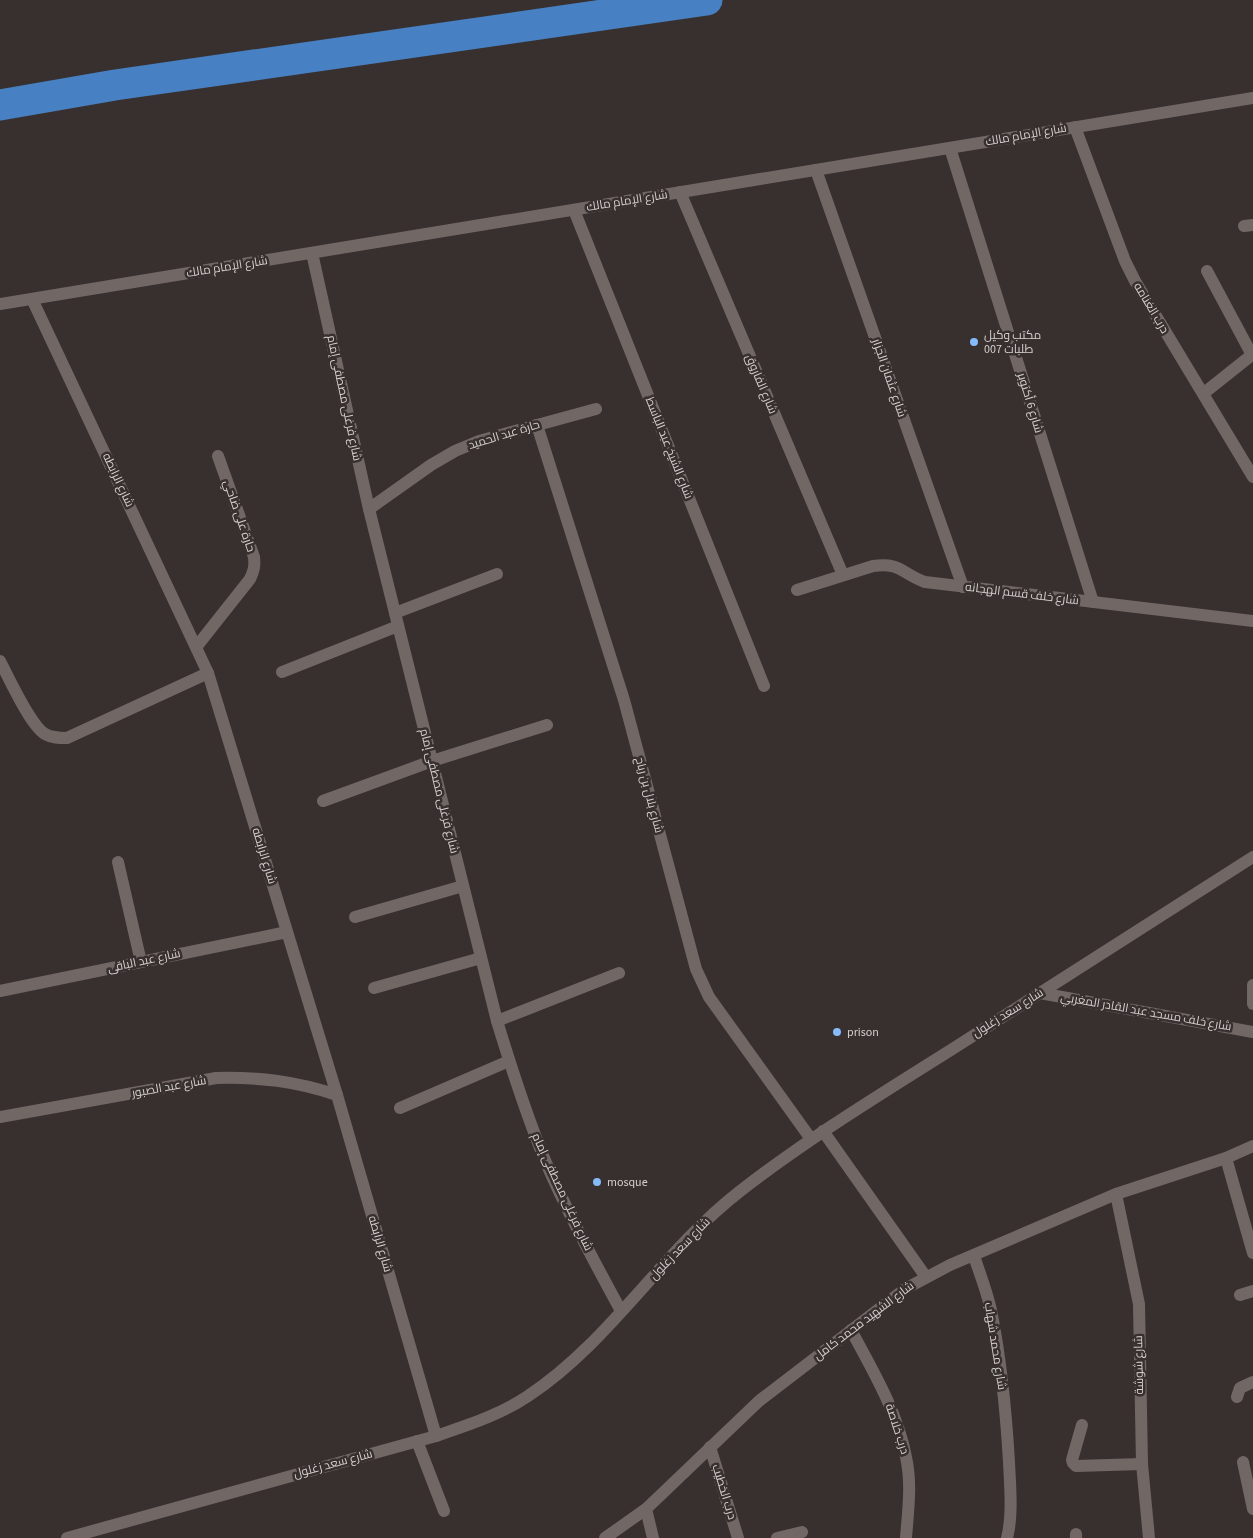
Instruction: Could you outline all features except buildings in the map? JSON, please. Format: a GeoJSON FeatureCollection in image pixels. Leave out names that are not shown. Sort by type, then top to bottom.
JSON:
{"type":"FeatureCollection","features":[{"type":"Feature","properties":{"kind":"street","name":"شارع الإمام مالك"},"geometry":{"type":"LineString","coordinates":[[0,304],[1253,98]]}},
{"type":"Feature","properties":{"kind":"street","name":"درب الغنامه"},"geometry":{"type":"LineString","coordinates":[[1074,127],[1125,261],[1135,281],[1253,475]]}},
{"type":"Feature","properties":{"kind":"street","name":"شارع 6 أكتوبر"},"geometry":{"type":"LineString","coordinates":[[950,148],[1092,602]]}},
{"type":"Feature","properties":{"kind":"street","name":"شارع عثمان الجزار"},"geometry":{"type":"LineString","coordinates":[[816,170],[963,587]]}},
{"type":"Feature","properties":{"kind":"street","name":"شارع الفاروق"},"geometry":{"type":"LineString","coordinates":[[680,192],[843,576]]}},
{"type":"Feature","properties":{"kind":"street","name":"شارع الشيخ عبد الباسط"},"geometry":{"type":"LineString","coordinates":[[574,210],[764,686]]}},
{"type":"Feature","properties":{"kind":"street","name":"شارع فرغلى مصطفى إمام"},"geometry":{"type":"LineString","coordinates":[[312,253],[369,509],[497,1021],[509,1061],[544,1157],[576,1226],[621,1311]]}},
{"type":"Feature","properties":{"kind":"street"},"geometry":{"type":"LineString","coordinates":[[1204,393],[1252,355],[1207,271]]}},
{"type":"Feature","properties":{"kind":"street","name":"شارع الرابطه"},"geometry":{"type":"LineString","coordinates":[[32,300],[208,673],[337,1095],[436,1436]]}},
{"type":"Feature","properties":{"kind":"street","name":"حارة عبد الحميد"},"geometry":{"type":"LineString","coordinates":[[369,509],[431,465],[455,451],[479,441],[596,408]]}},
{"type":"Feature","properties":{"kind":"street","name":"شارع بلال بن رباح"},"geometry":{"type":"LineString","coordinates":[[538,425],[624,700],[699,977],[709,997],[811,1139]]}},
{"type":"Feature","properties":{"kind":"street","name":"حارة على ضاحي"},"geometry":{"type":"LineString","coordinates":[[196,646],[250,579],[255,565],[254,557],[218,456]]}},
{"type":"Feature","properties":{"kind":"street","name":"شارع خلف قسم الهجانه"},"geometry":{"type":"LineString","coordinates":[[798,590],[882,564],[900,568],[924,582],[1253,621]]}},
{"type":"Feature","properties":{"kind":"street"},"geometry":{"type":"LineString","coordinates":[[395,613],[497,574]]}},
{"type":"Feature","properties":{"kind":"street"},"geometry":{"type":"LineString","coordinates":[[282,672],[398,626]]}},
{"type":"Feature","properties":{"kind":"street"},"geometry":{"type":"LineString","coordinates":[[0,661],[32,719],[43,733],[55,738],[67,738],[208,673]]}},
{"type":"Feature","properties":{"kind":"street"},"geometry":{"type":"LineString","coordinates":[[323,801],[432,761],[547,725]]}},
{"type":"Feature","properties":{"kind":"street","name":"شارع سعد زغلول"},"geometry":{"type":"LineString","coordinates":[[67,1538],[436,1436],[484,1420],[528,1397],[567,1366],[673,1255],[738,1193],[823,1131],[1253,857]]}},
{"type":"Feature","properties":{"kind":"street"},"geometry":{"type":"LineString","coordinates":[[118,862],[141,962]]}},
{"type":"Feature","properties":{"kind":"street"},"geometry":{"type":"LineString","coordinates":[[355,917],[463,886]]}},
{"type":"Feature","properties":{"kind":"street","name":"شارع عبد الباقى"},"geometry":{"type":"LineString","coordinates":[[0,991],[287,932]]}},
{"type":"Feature","properties":{"kind":"street"},"geometry":{"type":"LineString","coordinates":[[374,988],[481,958]]}},
{"type":"Feature","properties":{"kind":"street"},"geometry":{"type":"LineString","coordinates":[[497,1021],[619,973]]}},
{"type":"Feature","properties":{"kind":"street"},"geometry":{"type":"LineString","coordinates":[[1253,985],[1253,1004]]}},
{"type":"Feature","properties":{"kind":"street","name":"شارع خلف مسجد عبد القادر المغربي"},"geometry":{"type":"LineString","coordinates":[[1040,993],[1253,1032]]}},
{"type":"Feature","properties":{"kind":"street"},"geometry":{"type":"LineString","coordinates":[[400,1108],[509,1061]]}},
{"type":"Feature","properties":{"kind":"street","name":"شارع عبد الصبور"},"geometry":{"type":"LineString","coordinates":[[0,1117],[216,1078],[247,1077],[278,1080],[308,1085],[337,1095]]}},
{"type":"Feature","properties":{"kind":"street"},"geometry":{"type":"LineString","coordinates":[[823,1131],[926,1277]]}},
{"type":"Feature","properties":{"kind":"street","name":"شارع الشهيد محمد كامل"},"geometry":{"type":"LineString","coordinates":[[606,1538],[646,1509],[759,1401],[905,1289],[950,1265],[1116,1194],[1226,1158],[1253,1146]]}},
{"type":"Feature","properties":{"kind":"street"},"geometry":{"type":"LineString","coordinates":[[1226,1158],[1253,1253]]}},
{"type":"Feature","properties":{"kind":"street","name":"شارع شوشة"},"geometry":{"type":"LineString","coordinates":[[1116,1194],[1139,1304],[1142,1464],[1150,1538]]}},
{"type":"Feature","properties":{"kind":"street","name":"شارع محمد شهاب"},"geometry":{"type":"LineString","coordinates":[[974,1256],[992,1343],[1000,1408],[1004,1473]]}},
{"type":"Feature","properties":{"kind":"street","name":"شارع محمد شهاب"},"geometry":{"type":"LineString","coordinates":[[974,1256],[991,1308],[1007,1424],[1010,1483],[1007,1538]]}},
{"type":"Feature","properties":{"kind":"street"},"geometry":{"type":"LineString","coordinates":[[1240,1295],[1253,1292]]}},
{"type":"Feature","properties":{"kind":"street","name":"درب خلاصة"},"geometry":{"type":"LineString","coordinates":[[850,1330],[882,1386],[898,1428],[906,1458],[909,1489],[906,1538]]}},
{"type":"Feature","properties":{"kind":"street"},"geometry":{"type":"LineString","coordinates":[[1237,1397],[1240,1388],[1253,1382]]}},
{"type":"Feature","properties":{"kind":"street"},"geometry":{"type":"LineString","coordinates":[[1082,1424],[1072,1460],[1076,1466],[1142,1464]]}},
{"type":"Feature","properties":{"kind":"street"},"geometry":{"type":"LineString","coordinates":[[417,1441],[444,1510]]}},
{"type":"Feature","properties":{"kind":"street","name":"درب الخطيب"},"geometry":{"type":"LineString","coordinates":[[710,1446],[738,1538]]}},
{"type":"Feature","properties":{"kind":"street"},"geometry":{"type":"LineString","coordinates":[[1243,1462],[1253,1509]]}},
{"type":"Feature","properties":{"kind":"street"},"geometry":{"type":"LineString","coordinates":[[646,1509],[653,1538]]}},
{"type":"Feature","properties":{"kind":"street"},"geometry":{"type":"LineString","coordinates":[[776,1538],[802,1532]]}},
{"type":"Feature","properties":{"kind":"waterway"},"geometry":{"type":"LineString","coordinates":[[0,105],[115,85],[707,0]]}},
{"type":"Feature","properties":{"kind":"place","name":"مكتب وكيل طلبات 007"},"geometry":{"type":"Point","coordinates":[974,342]}},
{"type":"Feature","properties":{"kind":"place","name":"prison"},"geometry":{"type":"Point","coordinates":[837,1032]}},
{"type":"Feature","properties":{"kind":"place","name":"mosque"},"geometry":{"type":"Point","coordinates":[597,1182]}}]}
